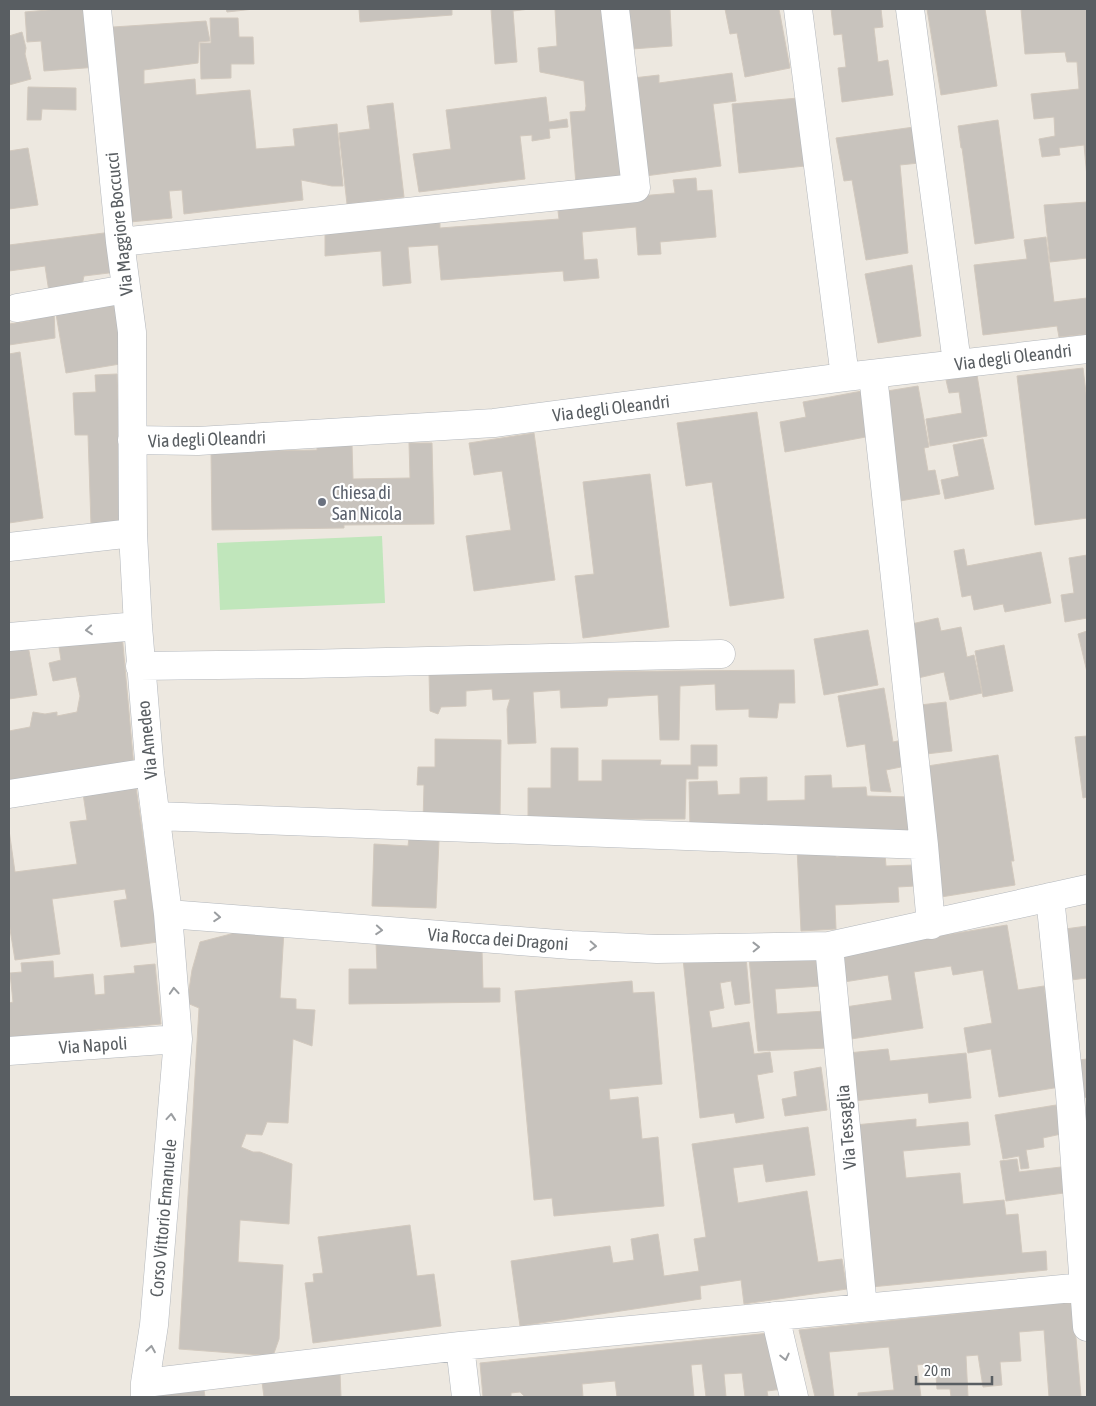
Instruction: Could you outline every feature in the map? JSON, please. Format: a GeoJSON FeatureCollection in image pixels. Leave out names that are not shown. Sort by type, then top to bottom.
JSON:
{"type":"FeatureCollection","features":[{"type":"Feature","properties":{"kind":"street","name":"Via Maggiore Boccucci"},"geometry":{"type":"LineString","coordinates":[[97,9],[120,242],[132,332],[132,440]]}},
{"type":"Feature","properties":{"kind":"street"},"geometry":{"type":"LineString","coordinates":[[120,242],[636,188],[615,9]]}},
{"type":"Feature","properties":{"kind":"street"},"geometry":{"type":"LineString","coordinates":[[798,9],[845,377]]}},
{"type":"Feature","properties":{"kind":"street"},"geometry":{"type":"LineString","coordinates":[[910,9],[957,363]]}},
{"type":"Feature","properties":{"kind":"street"},"geometry":{"type":"LineString","coordinates":[[17,308],[126,289]]}},
{"type":"Feature","properties":{"kind":"street","name":"Via degli Oleandri"},"geometry":{"type":"LineString","coordinates":[[132,440],[198,441],[494,423],[957,363],[1087,349]]}},
{"type":"Feature","properties":{"kind":"street"},"geometry":{"type":"LineString","coordinates":[[873,375],[931,925]]}},
{"type":"Feature","properties":{"kind":"street","name":"Via Amedeo"},"geometry":{"type":"LineString","coordinates":[[132,440],[133,533],[140,666],[150,772],[168,914],[178,1039]]}},
{"type":"Feature","properties":{"kind":"street"},"geometry":{"type":"LineString","coordinates":[[9,547],[133,533]]}},
{"type":"Feature","properties":{"kind":"street"},"geometry":{"type":"LineString","coordinates":[[9,637],[138,626]]}},
{"type":"Feature","properties":{"kind":"street"},"geometry":{"type":"LineString","coordinates":[[140,666],[721,654]]}},
{"type":"Feature","properties":{"kind":"street"},"geometry":{"type":"LineString","coordinates":[[9,794],[150,772]]}},
{"type":"Feature","properties":{"kind":"street"},"geometry":{"type":"LineString","coordinates":[[156,816],[924,845]]}},
{"type":"Feature","properties":{"kind":"street","name":"Via Rocca dei Dragoni"},"geometry":{"type":"LineString","coordinates":[[168,914],[522,941],[647,948],[829,946],[1087,889]]}},
{"type":"Feature","properties":{"kind":"street"},"geometry":{"type":"LineString","coordinates":[[1050,897],[1070,1094],[1087,1327]]}},
{"type":"Feature","properties":{"kind":"street","name":"Via Tessaglia"},"geometry":{"type":"LineString","coordinates":[[829,946],[863,1308]]}},
{"type":"Feature","properties":{"kind":"street","name":"Via Napoli"},"geometry":{"type":"LineString","coordinates":[[9,1051],[178,1039]]}},
{"type":"Feature","properties":{"kind":"street","name":"Corso Vittorio Emanuele"},"geometry":{"type":"LineString","coordinates":[[145,1390],[154,1325],[178,1039]]}},
{"type":"Feature","properties":{"kind":"street"},"geometry":{"type":"LineString","coordinates":[[145,1390],[460,1346],[1084,1287]]}},
{"type":"Feature","properties":{"kind":"street"},"geometry":{"type":"LineString","coordinates":[[775,1316],[794,1397]]}},
{"type":"Feature","properties":{"kind":"street"},"geometry":{"type":"LineString","coordinates":[[460,1346],[466,1397]]}},
{"type":"Feature","properties":{"kind":"green space"},"geometry":{"type":"Polygon","coordinates":[[[382,536],[385,603],[220,610],[217,543],[382,536]]]}},
{"type":"Feature","properties":{"kind":"building"},"geometry":{"type":"Polygon","coordinates":[[[93,9],[98,67],[44,71],[41,41],[27,42],[25,12],[93,9]]]}},
{"type":"Feature","properties":{"kind":"building"},"geometry":{"type":"Polygon","coordinates":[[[226,9],[254,9],[227,12],[226,9]]]}},
{"type":"Feature","properties":{"kind":"building"},"geometry":{"type":"Polygon","coordinates":[[[359,9],[452,9],[452,15],[360,22],[359,9]]]}},
{"type":"Feature","properties":{"kind":"building"},"geometry":{"type":"Polygon","coordinates":[[[491,9],[530,9],[513,11],[517,62],[495,64],[491,9]]]}},
{"type":"Feature","properties":{"kind":"building"},"geometry":{"type":"Polygon","coordinates":[[[555,9],[612,9],[626,180],[576,184],[570,112],[585,111],[584,81],[540,72],[538,48],[557,46],[555,9]]]}},
{"type":"Feature","properties":{"kind":"building"},"geometry":{"type":"Polygon","coordinates":[[[629,9],[670,9],[672,46],[632,49],[629,9]]]}},
{"type":"Feature","properties":{"kind":"building"},"geometry":{"type":"Polygon","coordinates":[[[725,9],[779,9],[790,68],[745,77],[737,33],[730,34],[725,9]]]}},
{"type":"Feature","properties":{"kind":"building"},"geometry":{"type":"Polygon","coordinates":[[[831,9],[881,9],[883,27],[874,28],[878,62],[888,60],[893,95],[842,102],[838,68],[846,67],[842,34],[834,35],[831,9]]]}},
{"type":"Feature","properties":{"kind":"building"},"geometry":{"type":"Polygon","coordinates":[[[927,9],[985,9],[997,86],[941,95],[927,9]]]}},
{"type":"Feature","properties":{"kind":"building"},"geometry":{"type":"Polygon","coordinates":[[[1021,9],[1087,9],[1087,177],[1084,145],[1059,148],[1060,155],[1042,157],[1039,139],[1055,136],[1054,117],[1034,119],[1031,94],[1079,89],[1077,62],[1067,62],[1065,52],[1025,54],[1021,9]]]}},
{"type":"Feature","properties":{"kind":"building"},"geometry":{"type":"Polygon","coordinates":[[[210,18],[238,18],[239,37],[253,37],[254,64],[231,64],[231,78],[201,79],[200,43],[211,43],[210,18]]]}},
{"type":"Feature","properties":{"kind":"building"},"geometry":{"type":"Polygon","coordinates":[[[206,21],[210,41],[199,42],[198,63],[144,70],[144,84],[195,79],[196,95],[250,90],[256,149],[295,146],[293,129],[337,124],[343,186],[332,186],[301,180],[303,200],[184,214],[182,190],[169,191],[172,218],[130,222],[113,27],[206,21]]]}},
{"type":"Feature","properties":{"kind":"building"},"geometry":{"type":"Polygon","coordinates":[[[22,32],[31,79],[9,85],[9,36],[22,32]]]}},
{"type":"Feature","properties":{"kind":"building"},"geometry":{"type":"Polygon","coordinates":[[[732,73],[736,101],[713,104],[721,166],[645,176],[633,78],[659,75],[659,83],[732,73]]]}},
{"type":"Feature","properties":{"kind":"building"},"geometry":{"type":"Polygon","coordinates":[[[28,87],[76,88],[76,110],[42,109],[41,120],[27,120],[28,87]]]}},
{"type":"Feature","properties":{"kind":"building"},"geometry":{"type":"Polygon","coordinates":[[[546,97],[549,122],[567,119],[568,127],[549,129],[550,138],[532,141],[532,135],[520,136],[525,179],[419,192],[413,154],[451,149],[446,110],[546,97]]]}},
{"type":"Feature","properties":{"kind":"building"},"geometry":{"type":"Polygon","coordinates":[[[798,98],[805,166],[739,173],[732,104],[798,98]]]}},
{"type":"Feature","properties":{"kind":"building"},"geometry":{"type":"Polygon","coordinates":[[[393,103],[404,197],[347,204],[339,133],[370,129],[367,106],[393,103]]]}},
{"type":"Feature","properties":{"kind":"building"},"geometry":{"type":"Polygon","coordinates":[[[998,120],[1014,238],[975,244],[958,126],[998,120]]]}},
{"type":"Feature","properties":{"kind":"building"},"geometry":{"type":"Polygon","coordinates":[[[914,127],[919,163],[900,165],[908,253],[866,260],[852,180],[844,181],[836,138],[914,127]]]}},
{"type":"Feature","properties":{"kind":"building"},"geometry":{"type":"Polygon","coordinates":[[[28,148],[38,205],[9,209],[9,151],[28,148]]]}},
{"type":"Feature","properties":{"kind":"building"},"geometry":{"type":"Polygon","coordinates":[[[696,178],[697,191],[712,190],[716,237],[660,242],[661,254],[638,255],[636,227],[582,232],[584,260],[597,259],[599,278],[564,281],[563,271],[441,280],[438,245],[408,247],[411,283],[383,286],[381,251],[325,256],[325,233],[440,220],[440,228],[559,219],[557,203],[675,193],[673,180],[696,178]]]}},
{"type":"Feature","properties":{"kind":"building"},"geometry":{"type":"Polygon","coordinates":[[[1087,202],[1087,258],[1050,262],[1044,205],[1087,202]]]}},
{"type":"Feature","properties":{"kind":"building"},"geometry":{"type":"Polygon","coordinates":[[[112,232],[117,272],[84,276],[81,290],[49,292],[45,266],[9,271],[9,245],[112,232]]]}},
{"type":"Feature","properties":{"kind":"building"},"geometry":{"type":"Polygon","coordinates":[[[1046,237],[1054,302],[1087,298],[1087,334],[1059,337],[1057,326],[983,335],[974,265],[1027,259],[1024,240],[1046,237]]]}},
{"type":"Feature","properties":{"kind":"building"},"geometry":{"type":"Polygon","coordinates":[[[912,265],[921,336],[878,343],[865,274],[912,265]]]}},
{"type":"Feature","properties":{"kind":"building"},"geometry":{"type":"Polygon","coordinates":[[[117,304],[126,363],[66,373],[56,314],[117,304]]]}},
{"type":"Feature","properties":{"kind":"building"},"geometry":{"type":"Polygon","coordinates":[[[54,309],[55,338],[9,345],[9,324],[30,321],[32,310],[54,309]]]}},
{"type":"Feature","properties":{"kind":"building"},"geometry":{"type":"Polygon","coordinates":[[[20,352],[43,518],[9,523],[9,354],[20,352]]]}},
{"type":"Feature","properties":{"kind":"building"},"geometry":{"type":"Polygon","coordinates":[[[1083,368],[1087,401],[1087,518],[1035,525],[1017,376],[1083,368]]]}},
{"type":"Feature","properties":{"kind":"building"},"geometry":{"type":"Polygon","coordinates":[[[117,374],[123,524],[91,525],[88,435],[75,435],[73,393],[96,392],[95,375],[117,374]]]}},
{"type":"Feature","properties":{"kind":"building"},"geometry":{"type":"Polygon","coordinates":[[[977,375],[987,436],[930,446],[926,419],[962,413],[959,392],[949,393],[946,380],[977,375]]]}},
{"type":"Feature","properties":{"kind":"building"},"geometry":{"type":"Polygon","coordinates":[[[918,386],[929,447],[924,448],[928,471],[935,470],[940,494],[900,501],[881,392],[918,386]]]}},
{"type":"Feature","properties":{"kind":"building"},"geometry":{"type":"Polygon","coordinates":[[[862,391],[871,436],[785,452],[780,422],[806,417],[803,402],[862,391]]]}},
{"type":"Feature","properties":{"kind":"building"},"geometry":{"type":"Polygon","coordinates":[[[757,412],[784,598],[730,606],[712,482],[686,486],[677,423],[757,412]]]}},
{"type":"Feature","properties":{"kind":"building"},"geometry":{"type":"Polygon","coordinates":[[[534,433],[555,580],[474,591],[466,536],[511,530],[502,471],[474,475],[469,443],[534,433]]]}},
{"type":"Feature","properties":{"kind":"building"},"geometry":{"type":"Polygon","coordinates":[[[983,439],[994,489],[945,499],[941,480],[959,476],[953,445],[983,439]]]}},
{"type":"Feature","properties":{"kind":"building","name":"Chiesa di San Nicola"},"geometry":{"type":"Polygon","coordinates":[[[409,443],[432,443],[434,524],[344,525],[344,528],[212,530],[211,452],[317,450],[317,444],[352,444],[353,479],[410,478],[409,443]]]}},
{"type":"Feature","properties":{"kind":"building"},"geometry":{"type":"Polygon","coordinates":[[[650,474],[669,627],[583,638],[575,576],[594,574],[583,482],[650,474]]]}},
{"type":"Feature","properties":{"kind":"building"},"geometry":{"type":"Polygon","coordinates":[[[964,549],[967,566],[1041,552],[1051,603],[1005,612],[1003,604],[974,610],[971,595],[962,597],[954,551],[964,549]]]}},
{"type":"Feature","properties":{"kind":"building"},"geometry":{"type":"Polygon","coordinates":[[[1087,555],[1087,618],[1065,622],[1061,595],[1074,593],[1069,558],[1087,555]]]}},
{"type":"Feature","properties":{"kind":"building"},"geometry":{"type":"Polygon","coordinates":[[[938,618],[941,631],[961,627],[967,657],[974,655],[982,693],[950,700],[944,672],[918,678],[907,625],[938,618]]]}},
{"type":"Feature","properties":{"kind":"building"},"geometry":{"type":"Polygon","coordinates":[[[868,630],[878,685],[824,695],[814,639],[868,630]]]}},
{"type":"Feature","properties":{"kind":"building"},"geometry":{"type":"Polygon","coordinates":[[[1087,631],[1087,672],[1078,634],[1087,631]]]}},
{"type":"Feature","properties":{"kind":"building"},"geometry":{"type":"Polygon","coordinates":[[[122,634],[134,767],[9,786],[9,731],[30,727],[33,712],[45,714],[57,712],[57,716],[77,712],[80,696],[76,677],[53,681],[49,663],[61,660],[58,640],[122,634]]]}},
{"type":"Feature","properties":{"kind":"building"},"geometry":{"type":"Polygon","coordinates":[[[27,640],[37,695],[9,699],[9,643],[27,640]]]}},
{"type":"Feature","properties":{"kind":"building"},"geometry":{"type":"Polygon","coordinates":[[[1004,645],[1013,691],[983,697],[975,651],[1004,645]]]}},
{"type":"Feature","properties":{"kind":"building"},"geometry":{"type":"Polygon","coordinates":[[[794,670],[795,703],[779,703],[777,718],[749,717],[749,709],[716,710],[715,684],[680,686],[679,740],[660,740],[658,695],[608,698],[607,706],[561,708],[560,690],[533,692],[536,743],[508,744],[507,709],[510,699],[493,700],[492,689],[466,691],[466,706],[441,707],[438,714],[430,711],[429,673],[794,670]]]}},
{"type":"Feature","properties":{"kind":"building"},"geometry":{"type":"Polygon","coordinates":[[[884,688],[893,742],[902,740],[906,766],[886,770],[891,792],[871,791],[865,744],[847,747],[838,696],[884,688]]]}},
{"type":"Feature","properties":{"kind":"building"},"geometry":{"type":"Polygon","coordinates":[[[946,702],[952,751],[926,754],[920,705],[946,702]]]}},
{"type":"Feature","properties":{"kind":"building"},"geometry":{"type":"Polygon","coordinates":[[[1087,736],[1087,797],[1083,798],[1075,737],[1087,736]]]}},
{"type":"Feature","properties":{"kind":"building"},"geometry":{"type":"Polygon","coordinates":[[[435,739],[501,740],[500,820],[423,822],[424,785],[417,785],[418,767],[435,767],[435,739]]]}},
{"type":"Feature","properties":{"kind":"building"},"geometry":{"type":"Polygon","coordinates":[[[691,745],[717,745],[717,766],[698,766],[698,779],[686,779],[685,819],[528,819],[528,788],[551,788],[551,748],[578,748],[578,781],[602,781],[602,760],[661,760],[660,765],[691,765],[691,745]]]}},
{"type":"Feature","properties":{"kind":"building"},"geometry":{"type":"Polygon","coordinates":[[[998,755],[1014,861],[1011,861],[1015,885],[941,897],[921,767],[998,755]]]}},
{"type":"Feature","properties":{"kind":"building"},"geometry":{"type":"Polygon","coordinates":[[[831,775],[832,788],[866,787],[867,796],[911,797],[909,839],[690,829],[689,782],[717,781],[718,795],[740,794],[740,778],[767,777],[767,801],[805,800],[805,776],[831,775]]]}},
{"type":"Feature","properties":{"kind":"building"},"geometry":{"type":"Polygon","coordinates":[[[135,780],[158,942],[121,947],[114,901],[127,899],[125,889],[52,899],[60,954],[15,960],[9,923],[9,830],[15,872],[77,864],[70,822],[87,820],[82,787],[135,780]]]}},
{"type":"Feature","properties":{"kind":"building"},"geometry":{"type":"Polygon","coordinates":[[[409,838],[439,840],[436,908],[372,906],[374,844],[408,846],[409,838]]]}},
{"type":"Feature","properties":{"kind":"building"},"geometry":{"type":"Polygon","coordinates":[[[836,846],[836,857],[885,854],[886,866],[914,865],[915,886],[898,887],[899,902],[835,905],[836,929],[801,931],[797,848],[836,846]]]}},
{"type":"Feature","properties":{"kind":"building"},"geometry":{"type":"Polygon","coordinates":[[[1007,925],[1018,990],[1044,986],[1060,1087],[999,1097],[991,1049],[968,1053],[964,1028],[992,1023],[983,970],[953,975],[951,966],[914,972],[923,1028],[851,1039],[845,1007],[892,1000],[888,975],[844,982],[838,952],[1007,925]]]}},
{"type":"Feature","properties":{"kind":"building"},"geometry":{"type":"Polygon","coordinates":[[[1087,926],[1087,978],[1071,980],[1065,929],[1087,926]]]}},
{"type":"Feature","properties":{"kind":"building"},"geometry":{"type":"Polygon","coordinates":[[[250,929],[284,930],[280,998],[296,999],[296,1009],[315,1010],[312,1046],[293,1039],[288,1123],[267,1122],[262,1135],[246,1134],[241,1147],[292,1164],[289,1224],[240,1220],[238,1262],[283,1265],[279,1339],[273,1356],[179,1349],[199,1008],[187,1003],[192,970],[200,942],[250,929]]]}},
{"type":"Feature","properties":{"kind":"building"},"geometry":{"type":"Polygon","coordinates":[[[376,941],[482,950],[483,988],[500,988],[500,1002],[349,1004],[349,969],[377,969],[376,941]]]}},
{"type":"Feature","properties":{"kind":"building"},"geometry":{"type":"Polygon","coordinates":[[[818,954],[821,986],[775,989],[777,1014],[826,1011],[828,1048],[758,1051],[749,958],[818,954]]]}},
{"type":"Feature","properties":{"kind":"building"},"geometry":{"type":"Polygon","coordinates":[[[746,957],[750,1003],[735,1005],[731,981],[720,983],[724,1008],[709,1011],[712,1028],[749,1022],[754,1054],[770,1052],[773,1072],[757,1075],[764,1118],[736,1123],[734,1113],[700,1118],[683,959],[746,957]]]}},
{"type":"Feature","properties":{"kind":"building"},"geometry":{"type":"Polygon","coordinates":[[[53,961],[54,978],[93,974],[95,995],[105,994],[104,976],[135,973],[134,966],[155,964],[161,1024],[9,1038],[9,1003],[13,1002],[10,973],[22,972],[21,963],[53,961]]]}},
{"type":"Feature","properties":{"kind":"building"},"geometry":{"type":"Polygon","coordinates":[[[632,981],[633,993],[654,992],[662,1084],[609,1089],[610,1100],[638,1097],[642,1139],[658,1137],[664,1206],[554,1216],[552,1198],[534,1200],[515,991],[632,981]]]}},
{"type":"Feature","properties":{"kind":"building"},"geometry":{"type":"Polygon","coordinates":[[[888,1049],[890,1061],[966,1053],[971,1098],[929,1103],[928,1093],[854,1101],[848,1053],[888,1049]]]}},
{"type":"Feature","properties":{"kind":"building"},"geometry":{"type":"Polygon","coordinates":[[[1087,1059],[1087,1097],[1083,1098],[1079,1060],[1087,1059]]]}},
{"type":"Feature","properties":{"kind":"building"},"geometry":{"type":"Polygon","coordinates":[[[821,1067],[827,1110],[785,1116],[782,1099],[797,1096],[794,1072],[821,1067]]]}},
{"type":"Feature","properties":{"kind":"building"},"geometry":{"type":"Polygon","coordinates":[[[1056,1105],[1061,1134],[1043,1138],[1044,1147],[1026,1150],[1029,1168],[1021,1169],[1019,1156],[1003,1159],[995,1115],[1056,1105]]]}},
{"type":"Feature","properties":{"kind":"building"},"geometry":{"type":"Polygon","coordinates":[[[916,1119],[916,1127],[968,1122],[970,1145],[903,1151],[906,1178],[960,1173],[963,1204],[1004,1200],[1006,1215],[1018,1214],[1022,1253],[1046,1251],[1047,1270],[871,1287],[855,1125],[916,1119]]]}},
{"type":"Feature","properties":{"kind":"building"},"geometry":{"type":"Polygon","coordinates":[[[808,1127],[815,1175],[766,1182],[763,1164],[733,1168],[738,1203],[807,1191],[818,1262],[842,1259],[847,1289],[744,1304],[741,1280],[700,1286],[701,1299],[520,1326],[511,1261],[610,1246],[613,1263],[634,1260],[631,1239],[658,1234],[664,1276],[699,1271],[694,1239],[706,1237],[692,1144],[808,1127]]]}},
{"type":"Feature","properties":{"kind":"building"},"geometry":{"type":"Polygon","coordinates":[[[1017,1159],[1019,1172],[1061,1167],[1064,1193],[1006,1201],[1000,1161],[1017,1159]]]}},
{"type":"Feature","properties":{"kind":"building"},"geometry":{"type":"Polygon","coordinates":[[[410,1225],[417,1276],[434,1274],[441,1326],[313,1343],[305,1283],[314,1282],[313,1274],[323,1273],[318,1237],[410,1225]]]}},
{"type":"Feature","properties":{"kind":"building"},"geometry":{"type":"Polygon","coordinates":[[[1073,1302],[1081,1397],[1049,1397],[1044,1330],[1019,1332],[1021,1361],[1000,1362],[1002,1385],[983,1387],[978,1355],[966,1356],[968,1397],[951,1397],[950,1389],[937,1389],[935,1363],[917,1365],[921,1397],[858,1397],[858,1393],[894,1390],[889,1347],[829,1352],[834,1397],[815,1397],[799,1330],[1073,1302]]]}},
{"type":"Feature","properties":{"kind":"building"},"geometry":{"type":"Polygon","coordinates":[[[770,1333],[783,1389],[767,1391],[768,1397],[745,1397],[742,1373],[724,1374],[726,1397],[706,1397],[702,1364],[691,1365],[694,1397],[617,1397],[615,1381],[582,1384],[583,1397],[525,1397],[520,1392],[511,1393],[511,1397],[483,1397],[480,1363],[770,1333]]]}},
{"type":"Feature","properties":{"kind":"building"},"geometry":{"type":"Polygon","coordinates":[[[340,1373],[341,1397],[264,1397],[262,1382],[340,1373]]]}},
{"type":"Feature","properties":{"kind":"building"},"geometry":{"type":"Polygon","coordinates":[[[204,1390],[205,1397],[154,1397],[154,1395],[204,1390]]]}},
{"type":"Feature","properties":{"kind":"place","name":"Chiesa di San Nicola"},"geometry":{"type":"Point","coordinates":[322,502]}}]}
